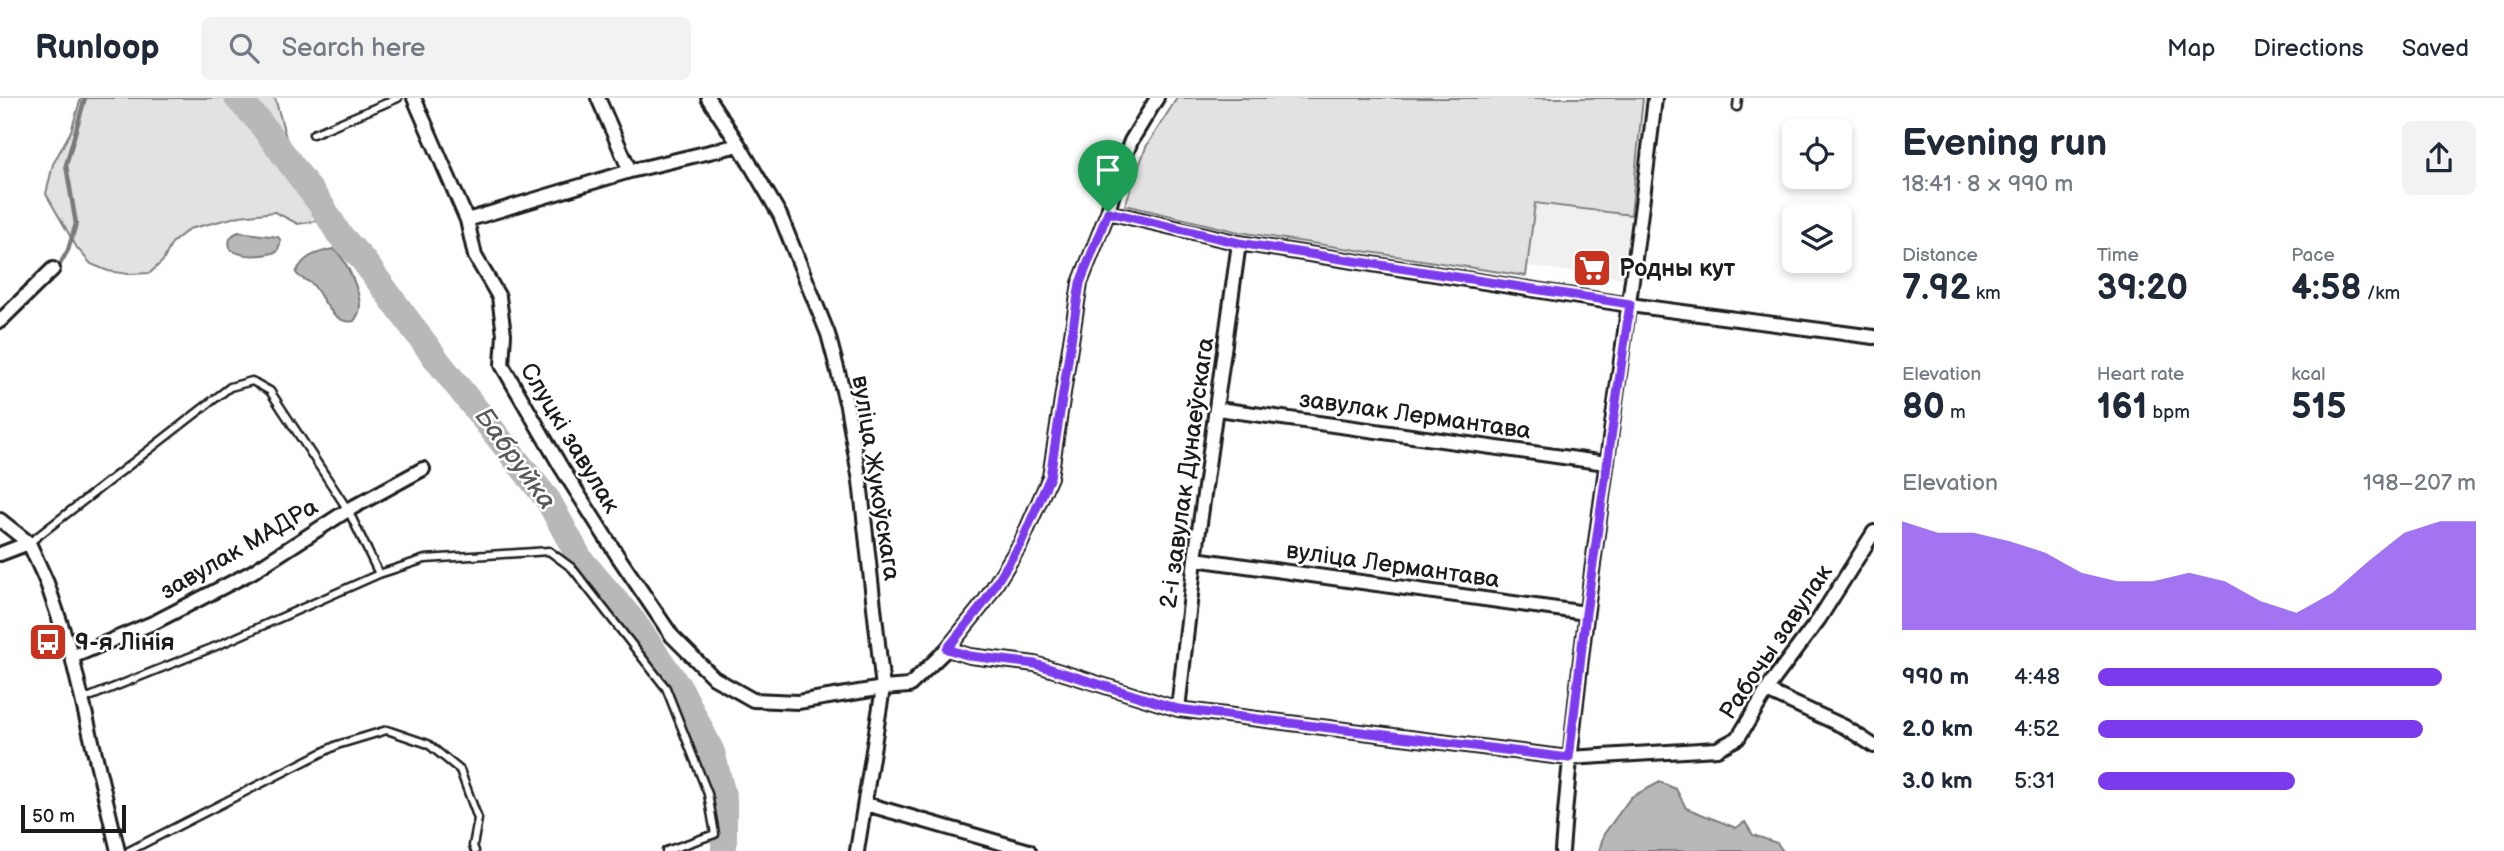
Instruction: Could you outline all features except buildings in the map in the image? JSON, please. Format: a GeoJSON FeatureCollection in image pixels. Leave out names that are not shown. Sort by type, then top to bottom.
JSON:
{"type":"FeatureCollection","features":[{"type":"Feature","properties":{"kind":"street","name":"Слуцкі завулак"},"geometry":{"type":"LineString","coordinates":[[414,98],[467,220],[475,256],[499,297],[505,334],[502,365],[603,533],[672,636],[714,678],[753,700],[798,702],[909,686],[947,649],[984,603],[1021,543],[1050,477],[1080,283],[1108,212],[1131,141],[1157,98]]}},
{"type":"Feature","properties":{"kind":"street"},"geometry":{"type":"LineString","coordinates":[[598,98],[629,171]]}},
{"type":"Feature","properties":{"kind":"street","name":"вуліца Жукоўскага"},"geometry":{"type":"LineString","coordinates":[[708,98],[780,215],[828,334],[848,406],[860,481],[883,688],[857,851]]}},
{"type":"Feature","properties":{"kind":"street"},"geometry":{"type":"LineString","coordinates":[[1562,851],[1569,758],[1586,613],[1630,304],[1654,98]]}},
{"type":"Feature","properties":{"kind":"street"},"geometry":{"type":"LineString","coordinates":[[467,220],[629,171],[739,145]]}},
{"type":"Feature","properties":{"kind":"street"},"geometry":{"type":"LineString","coordinates":[[1108,212],[1239,243],[1630,304],[1874,337]]}},
{"type":"Feature","properties":{"kind":"street","name":"2-і завулак Дунаеўскага"},"geometry":{"type":"LineString","coordinates":[[1178,709],[1195,559],[1239,243]]}},
{"type":"Feature","properties":{"kind":"street"},"geometry":{"type":"LineString","coordinates":[[0,321],[53,269]]}},
{"type":"Feature","properties":{"kind":"street","name":"завулак Лермантава"},"geometry":{"type":"LineString","coordinates":[[1218,409],[1606,463]]}},
{"type":"Feature","properties":{"kind":"street","name":"завулак МАДРа"},"geometry":{"type":"LineString","coordinates":[[72,657],[155,622],[252,572],[348,510],[423,469]]}},
{"type":"Feature","properties":{"kind":"street"},"geometry":{"type":"LineString","coordinates":[[0,520],[29,543],[47,583],[72,657],[118,851]]}},
{"type":"Feature","properties":{"kind":"street","name":"Рабочы завулак"},"geometry":{"type":"LineString","coordinates":[[947,649],[970,656],[1035,664],[1178,709],[1569,758],[1717,749],[1738,738],[1767,691],[1819,620],[1874,532]]}},
{"type":"Feature","properties":{"kind":"street"},"geometry":{"type":"LineString","coordinates":[[0,554],[29,543]]}},
{"type":"Feature","properties":{"kind":"street","name":"вуліца Лермантава"},"geometry":{"type":"LineString","coordinates":[[1195,559],[1586,613]]}},
{"type":"Feature","properties":{"kind":"street"},"geometry":{"type":"LineString","coordinates":[[1767,691],[1845,727],[1874,746]]}},
{"type":"Feature","properties":{"kind":"street"},"geometry":{"type":"LineString","coordinates":[[866,804],[1029,851]]}},
{"type":"Feature","properties":{"kind":"lane"},"geometry":{"type":"LineString","coordinates":[[313,134],[398,98]]}},
{"type":"Feature","properties":{"kind":"lane"},"geometry":{"type":"LineString","coordinates":[[1737,107],[1738,98]]}},
{"type":"Feature","properties":{"kind":"lane"},"geometry":{"type":"LineString","coordinates":[[29,543],[230,387],[252,381],[270,391],[348,510],[379,574]]}},
{"type":"Feature","properties":{"kind":"lane"},"geometry":{"type":"LineString","coordinates":[[82,700],[219,645],[379,574],[425,559],[550,551],[572,568],[666,688],[708,794],[715,835],[666,851]]}},
{"type":"Feature","properties":{"kind":"lane"},"geometry":{"type":"LineString","coordinates":[[129,851],[337,745],[387,730],[428,744],[460,770],[478,819],[473,846],[475,851]]}},
{"type":"Feature","properties":{"kind":"shaded area"},"geometry":{"type":"Polygon","coordinates":[[[81,98],[275,98],[287,141],[329,202],[315,221],[298,224],[275,212],[240,216],[189,229],[172,243],[163,261],[150,273],[108,271],[91,264],[77,248],[46,194],[53,164],[71,131],[81,98]]]}},
{"type":"Feature","properties":{"kind":"shaded area"},"geometry":{"type":"Polygon","coordinates":[[[1177,98],[1643,98],[1631,215],[1535,203],[1526,276],[1239,232],[1125,205],[1146,147],[1177,98]]]}},
{"type":"Feature","properties":{"kind":"shaded area"},"geometry":{"type":"Polygon","coordinates":[[[1534,203],[1631,215],[1623,278],[1527,266],[1534,203]]]}},
{"type":"Feature","properties":{"kind":"shaded area"},"geometry":{"type":"Polygon","coordinates":[[[239,232],[278,237],[281,241],[277,252],[241,254],[229,246],[232,236],[239,232]]]}},
{"type":"Feature","properties":{"kind":"shaded area"},"geometry":{"type":"Polygon","coordinates":[[[333,249],[347,266],[357,292],[360,308],[354,321],[335,316],[314,286],[296,273],[306,259],[333,249]]]}},
{"type":"Feature","properties":{"kind":"shaded area"},"geometry":{"type":"Polygon","coordinates":[[[1660,782],[1676,789],[1686,808],[1736,828],[1745,822],[1753,835],[1777,843],[1783,851],[1599,851],[1604,834],[1631,797],[1660,782]]]}},
{"type":"Feature","properties":{"kind":"waterway"},"geometry":{"type":"LineString","coordinates":[[55,273],[68,250],[76,224],[66,165],[85,98]]}},
{"type":"Feature","properties":{"kind":"waterway","name":"Бабруйка"},"geometry":{"type":"LineString","coordinates":[[237,98],[258,120],[322,206],[339,234],[363,260],[440,364],[548,500],[580,559],[633,621],[682,692],[712,752],[724,799],[724,851]]}},
{"type":"Feature","properties":{"kind":"place","name":"Родны кут"},"geometry":{"type":"Point","coordinates":[1592,268]}},
{"type":"Feature","properties":{"kind":"place","name":"9-я Лінія"},"geometry":{"type":"Point","coordinates":[48,642]}},
{"type":"Feature","properties":{"kind":"route"},"geometry":{"type":"LineString","coordinates":[[1108,212],[1239,243],[1630,304],[1606,463],[1569,758],[1178,709],[1035,664],[970,656],[947,649],[984,603],[1021,543],[1050,477],[1080,283],[1108,212]]}}]}
